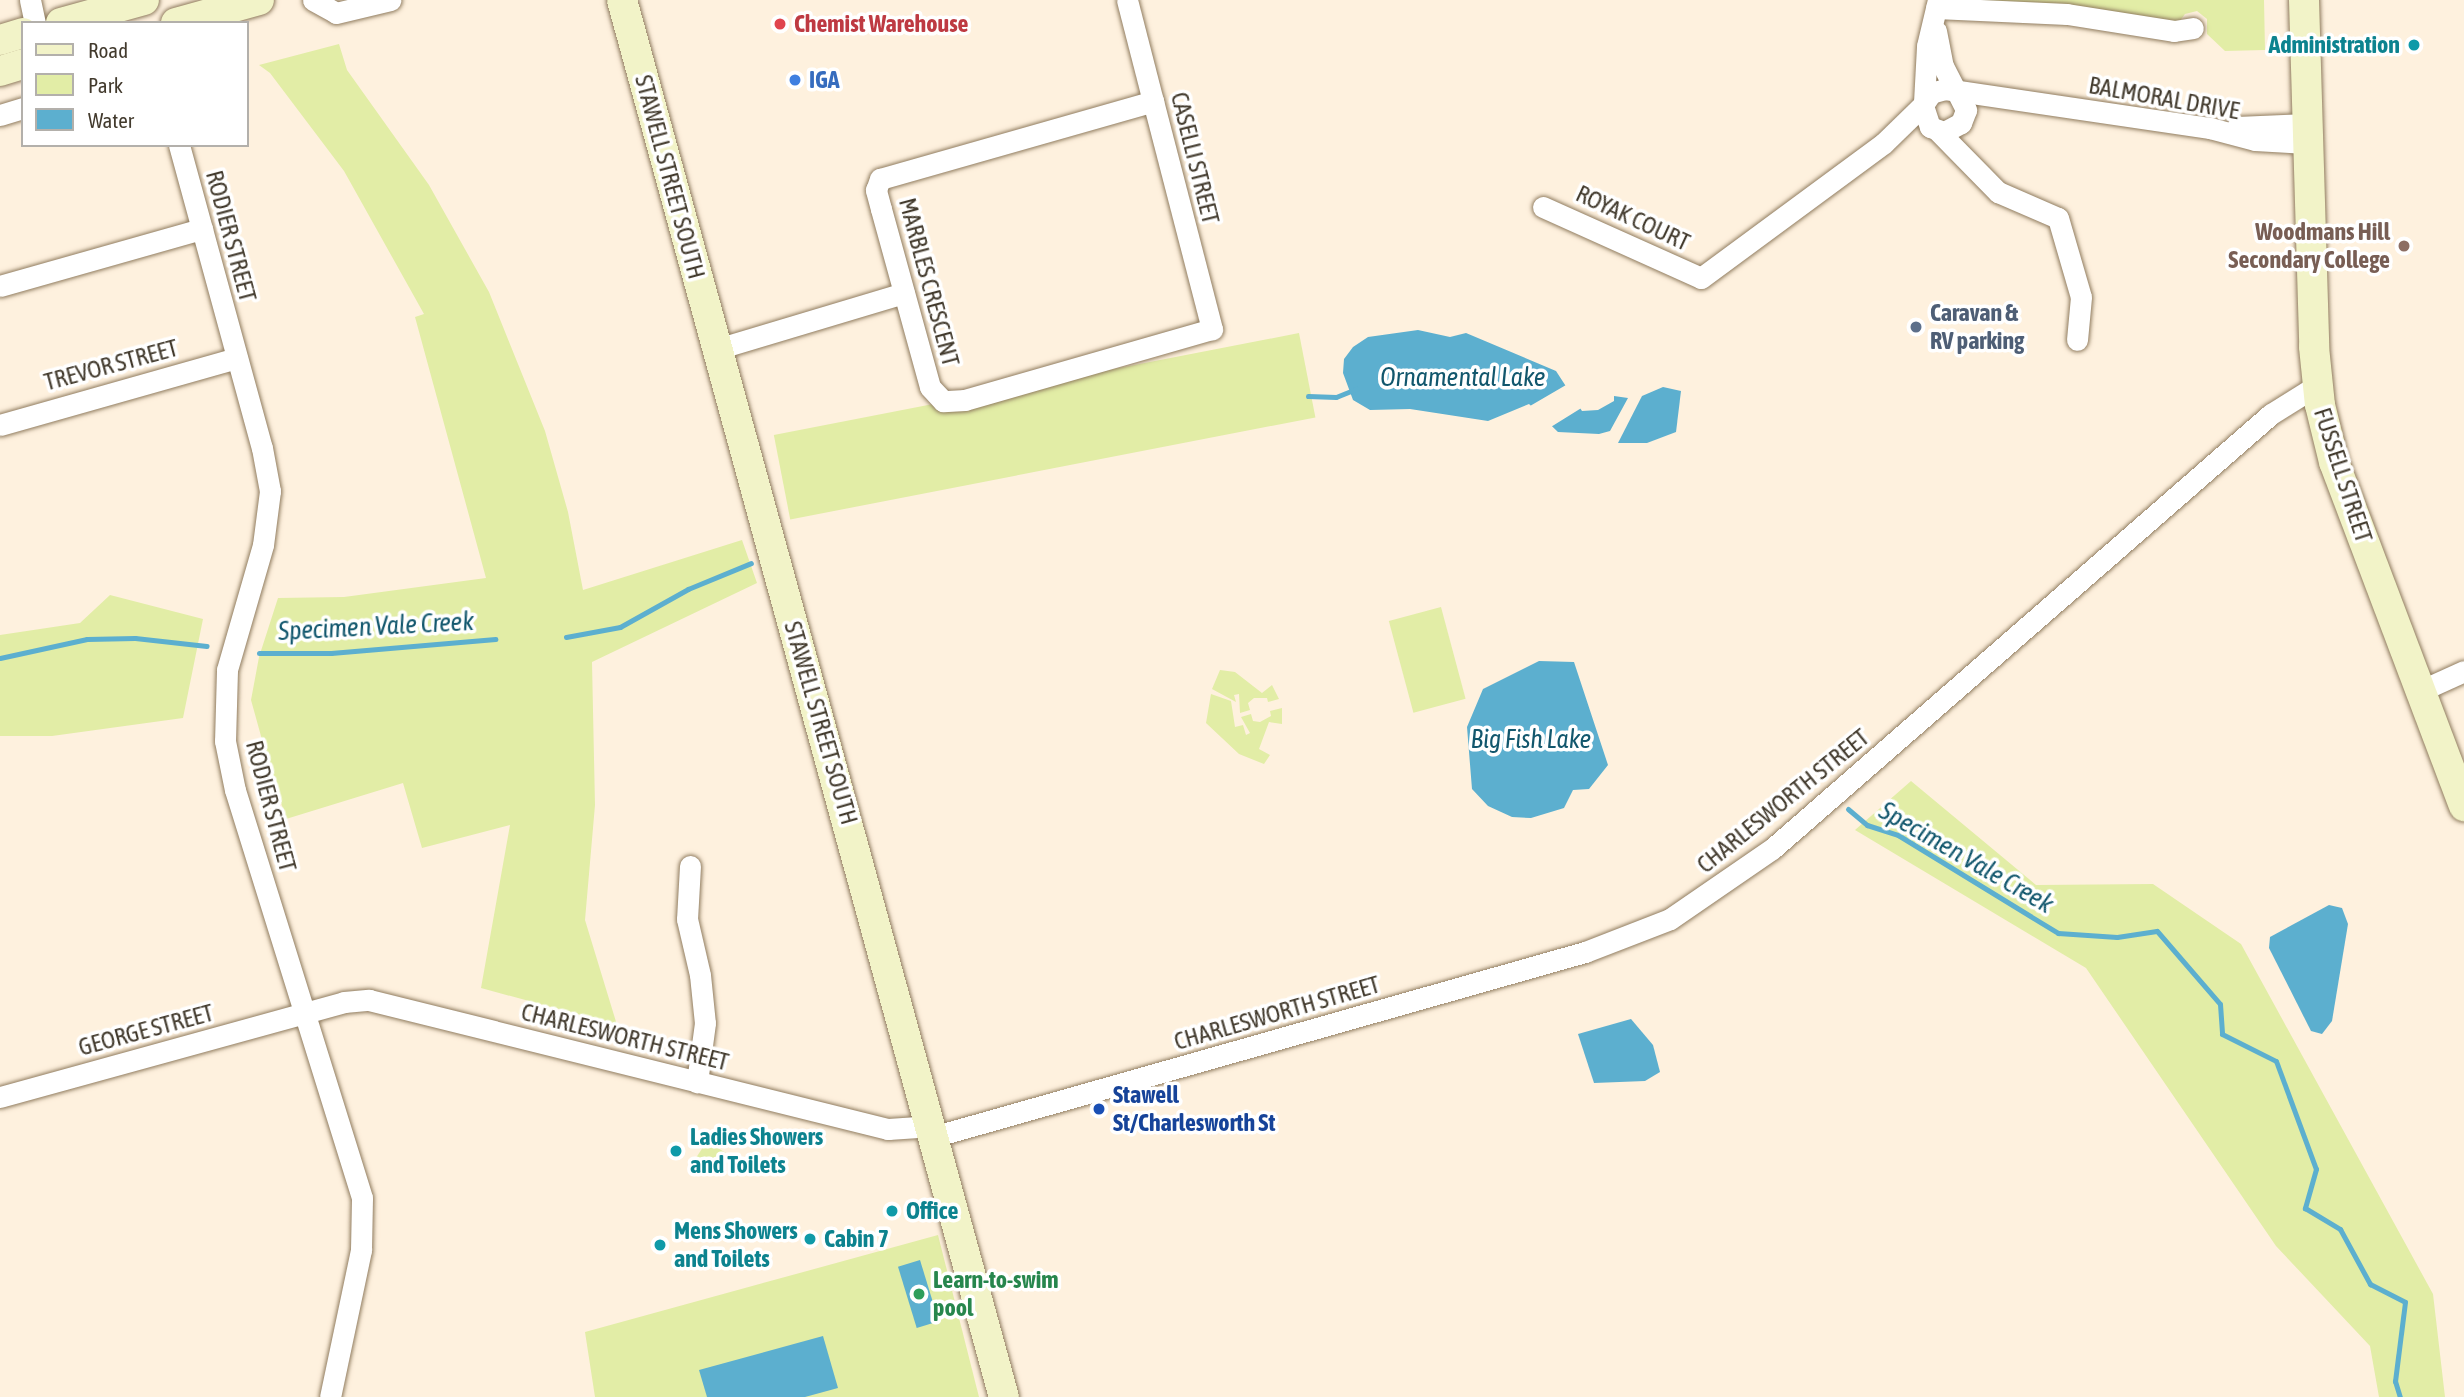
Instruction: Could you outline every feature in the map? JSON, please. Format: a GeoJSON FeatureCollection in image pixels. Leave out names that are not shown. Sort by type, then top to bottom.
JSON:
{"type":"FeatureCollection","features":[{"type":"Feature","properties":{"kind":"street"},"geometry":{"type":"LineString","coordinates":[[30,0],[35,21]]}},
{"type":"Feature","properties":{"kind":"street"},"geometry":{"type":"LineString","coordinates":[[181,21],[259,0]]}},
{"type":"Feature","properties":{"kind":"street"},"geometry":{"type":"LineString","coordinates":[[313,0],[336,13],[390,0]]}},
{"type":"Feature","properties":{"kind":"street","name":"STAWELL STREET SOUTH"},"geometry":{"type":"LineString","coordinates":[[622,0],[935,1131],[1004,1397]]}},
{"type":"Feature","properties":{"kind":"street","name":"STAWELL STREET SOUTH"},"geometry":{"type":"LineString","coordinates":[[630,0],[635,50]]}},
{"type":"Feature","properties":{"kind":"street","name":"CASELLI STREET"},"geometry":{"type":"LineString","coordinates":[[1126,0],[1212,329]]}},
{"type":"Feature","properties":{"kind":"street","name":"FUSSELL STREET"},"geometry":{"type":"LineString","coordinates":[[2304,0],[2316,386],[2334,462],[2464,806]]}},
{"type":"Feature","properties":{"kind":"street"},"geometry":{"type":"LineString","coordinates":[[72,21],[143,8]]}},
{"type":"Feature","properties":{"kind":"street"},"geometry":{"type":"LineString","coordinates":[[1936,9],[2067,13],[2174,31],[2193,28]]}},
{"type":"Feature","properties":{"kind":"street"},"geometry":{"type":"LineString","coordinates":[[1936,9],[1943,66],[1965,107],[1964,119],[1974,165]]}},
{"type":"Feature","properties":{"kind":"street"},"geometry":{"type":"LineString","coordinates":[[1936,9],[1927,46],[1923,103],[1925,121],[1974,165],[1998,191],[2057,218],[2081,297],[2077,340]]}},
{"type":"Feature","properties":{"kind":"street"},"geometry":{"type":"LineString","coordinates":[[0,40],[21,34]]}},
{"type":"Feature","properties":{"kind":"street"},"geometry":{"type":"LineString","coordinates":[[0,71],[21,65]]}},
{"type":"Feature","properties":{"kind":"street"},"geometry":{"type":"LineString","coordinates":[[1884,143],[1938,90],[1957,93]]}},
{"type":"Feature","properties":{"kind":"street","name":"BALMORAL DRIVE"},"geometry":{"type":"LineString","coordinates":[[1957,93],[2210,128],[2255,140],[2307,134]]}},
{"type":"Feature","properties":{"kind":"street","name":"BALMORAL DRIVE"},"geometry":{"type":"LineString","coordinates":[[1964,119],[2012,100]]}},
{"type":"Feature","properties":{"kind":"street","name":"MARBLES CRESCENT"},"geometry":{"type":"LineString","coordinates":[[1153,101],[880,179],[876,190],[930,387],[943,401],[965,400],[1212,329]]}},
{"type":"Feature","properties":{"kind":"street"},"geometry":{"type":"LineString","coordinates":[[0,115],[21,109]]}},
{"type":"Feature","properties":{"kind":"street"},"geometry":{"type":"LineString","coordinates":[[1884,143],[1936,131],[1951,131],[1964,119]]}},
{"type":"Feature","properties":{"kind":"street","name":"ROYAK COURT"},"geometry":{"type":"LineString","coordinates":[[1543,207],[1701,278],[1884,143]]}},
{"type":"Feature","properties":{"kind":"street","name":"RODIER STREET"},"geometry":{"type":"LineString","coordinates":[[180,147],[265,462],[270,501],[263,545],[227,670],[223,723],[235,790],[355,1165],[364,1213],[361,1250],[330,1397]]}},
{"type":"Feature","properties":{"kind":"street"},"geometry":{"type":"LineString","coordinates":[[0,286],[202,229]]}},
{"type":"Feature","properties":{"kind":"street"},"geometry":{"type":"LineString","coordinates":[[717,349],[904,293]]}},
{"type":"Feature","properties":{"kind":"street","name":"TREVOR STREET"},"geometry":{"type":"LineString","coordinates":[[0,425],[237,358]]}},
{"type":"Feature","properties":{"kind":"street","name":"CHARLESWORTH STREET"},"geometry":{"type":"LineString","coordinates":[[305,1013],[354,1000],[391,1003],[888,1129],[935,1131],[1585,952],[1670,919],[1772,849],[2271,414],[2316,386]]}},
{"type":"Feature","properties":{"kind":"street"},"geometry":{"type":"LineString","coordinates":[[2420,691],[2464,671]]}},
{"type":"Feature","properties":{"kind":"street"},"geometry":{"type":"LineString","coordinates":[[690,866],[687,919],[700,975],[705,1023],[697,1082]]}},
{"type":"Feature","properties":{"kind":"street","name":"GEORGE STREET"},"geometry":{"type":"LineString","coordinates":[[0,1097],[305,1013]]}},
{"type":"Feature","properties":{"kind":"green space"},"geometry":{"type":"Polygon","coordinates":[[[1966,0],[2264,0],[2265,50],[2225,51],[2207,34],[2207,19],[2197,11],[2185,14],[2179,22],[1966,0]]]}},
{"type":"Feature","properties":{"kind":"green space"},"geometry":{"type":"Polygon","coordinates":[[[339,44],[347,70],[429,185],[489,292],[545,431],[568,512],[583,590],[742,540],[757,583],[592,662],[595,805],[585,920],[617,1025],[481,988],[510,825],[422,848],[403,783],[286,819],[264,747],[251,700],[259,657],[278,598],[344,597],[486,578],[415,317],[424,314],[344,171],[270,73],[259,65],[339,44]]]}},
{"type":"Feature","properties":{"kind":"green space"},"geometry":{"type":"Polygon","coordinates":[[[1299,333],[1315,417],[790,520],[774,435],[1299,333]]]}},
{"type":"Feature","properties":{"kind":"green space"},"geometry":{"type":"Polygon","coordinates":[[[110,595],[203,619],[183,718],[52,736],[0,736],[0,635],[80,623],[110,595]]]}},
{"type":"Feature","properties":{"kind":"green space"},"geometry":{"type":"Polygon","coordinates":[[[1441,607],[1466,699],[1413,713],[1389,621],[1441,607]]]}},
{"type":"Feature","properties":{"kind":"green space"},"geometry":{"type":"Polygon","coordinates":[[[1220,670],[1235,672],[1262,693],[1272,685],[1279,699],[1268,702],[1267,698],[1254,698],[1248,703],[1250,710],[1240,713],[1239,694],[1234,695],[1236,702],[1212,689],[1220,670]]]}},
{"type":"Feature","properties":{"kind":"green space"},"geometry":{"type":"Polygon","coordinates":[[[1211,694],[1231,701],[1235,727],[1243,725],[1246,735],[1250,733],[1241,717],[1251,714],[1253,721],[1260,722],[1271,716],[1270,711],[1282,708],[1282,724],[1269,722],[1259,749],[1270,755],[1264,764],[1239,754],[1206,723],[1211,694]]]}},
{"type":"Feature","properties":{"kind":"green space"},"geometry":{"type":"Polygon","coordinates":[[[1911,781],[2036,885],[2153,884],[2241,944],[2433,1294],[2445,1397],[2379,1397],[2370,1346],[2276,1246],[2086,968],[1855,830],[1911,781]]]}},
{"type":"Feature","properties":{"kind":"green space"},"geometry":{"type":"Polygon","coordinates":[[[707,1141],[729,1155],[719,1166],[695,1175],[692,1164],[707,1141]]]}},
{"type":"Feature","properties":{"kind":"green space"},"geometry":{"type":"Polygon","coordinates":[[[938,1235],[979,1397],[595,1397],[585,1332],[938,1235]]]}},
{"type":"Feature","properties":{"kind":"water","name":"Ornamental Lake"},"geometry":{"type":"Polygon","coordinates":[[[1418,330],[1450,337],[1466,333],[1556,371],[1582,411],[1598,410],[1614,401],[1614,396],[1628,398],[1610,431],[1599,434],[1558,432],[1529,404],[1488,421],[1410,409],[1370,410],[1353,400],[1343,373],[1344,359],[1353,347],[1368,337],[1418,330]]]}},
{"type":"Feature","properties":{"kind":"water"},"geometry":{"type":"Polygon","coordinates":[[[1663,387],[1681,391],[1676,432],[1647,443],[1618,443],[1642,396],[1663,387]]]}},
{"type":"Feature","properties":{"kind":"water","name":"Big Fish Lake"},"geometry":{"type":"Polygon","coordinates":[[[1539,661],[1574,662],[1608,765],[1589,789],[1573,790],[1564,808],[1531,818],[1512,817],[1488,806],[1472,789],[1467,727],[1483,689],[1539,661]]]}},
{"type":"Feature","properties":{"kind":"water"},"geometry":{"type":"Polygon","coordinates":[[[2329,905],[2342,908],[2348,924],[2332,1021],[2322,1034],[2311,1031],[2269,948],[2270,937],[2329,905]]]}},
{"type":"Feature","properties":{"kind":"water"},"geometry":{"type":"Polygon","coordinates":[[[1631,1019],[1653,1045],[1660,1072],[1645,1081],[1594,1083],[1578,1034],[1631,1019]]]}},
{"type":"Feature","properties":{"kind":"water","name":"Learn-to-swim pool"},"geometry":{"type":"Polygon","coordinates":[[[920,1260],[939,1321],[917,1328],[898,1267],[920,1260]]]}},
{"type":"Feature","properties":{"kind":"water"},"geometry":{"type":"Polygon","coordinates":[[[823,1336],[838,1388],[805,1397],[707,1397],[699,1370],[823,1336]]]}},
{"type":"Feature","properties":{"kind":"pier"},"geometry":{"type":"Polygon","coordinates":[[[1566,385],[1583,407],[1546,430],[1528,408],[1523,410],[1566,385]]]}},
{"type":"Feature","properties":{"kind":"waterway","name":"Specimen Vale Creek"},"geometry":{"type":"LineString","coordinates":[[1308,396],[1336,397],[1356,389]]}},
{"type":"Feature","properties":{"kind":"waterway","name":"Specimen Vale Creek"},"geometry":{"type":"LineString","coordinates":[[566,637],[620,627],[688,589],[751,563]]}},
{"type":"Feature","properties":{"kind":"waterway","name":"Specimen Vale Creek"},"geometry":{"type":"LineString","coordinates":[[0,658],[87,639],[135,638],[207,646]]}},
{"type":"Feature","properties":{"kind":"waterway","name":"Specimen Vale Creek"},"geometry":{"type":"LineString","coordinates":[[259,653],[331,653],[495,639]]}},
{"type":"Feature","properties":{"kind":"waterway","name":"Specimen Vale Creek"},"geometry":{"type":"LineString","coordinates":[[1848,809],[1867,825],[1898,835],[2058,933],[2117,937],[2157,931],[2220,1004],[2222,1034],[2276,1061],[2316,1169],[2305,1208],[2340,1229],[2370,1284],[2405,1302],[2395,1381],[2400,1397]]}},
{"type":"Feature","properties":{"kind":"place","name":"Chemist Warehouse"},"geometry":{"type":"Point","coordinates":[780,24]}},
{"type":"Feature","properties":{"kind":"place","name":"Administration"},"geometry":{"type":"Point","coordinates":[2414,45]}},
{"type":"Feature","properties":{"kind":"place","name":"IGA"},"geometry":{"type":"Point","coordinates":[795,80]}},
{"type":"Feature","properties":{"kind":"place","name":"Woodmans Hill Secondary College"},"geometry":{"type":"Point","coordinates":[2404,246]}},
{"type":"Feature","properties":{"kind":"place","name":"Caravan & RV parking"},"geometry":{"type":"Point","coordinates":[1916,327]}},
{"type":"Feature","properties":{"kind":"place","name":"Stawell St/Charlesworth St"},"geometry":{"type":"Point","coordinates":[1099,1109]}},
{"type":"Feature","properties":{"kind":"place","name":"Ladies Showers and Toilets"},"geometry":{"type":"Point","coordinates":[676,1151]}},
{"type":"Feature","properties":{"kind":"place","name":"Office"},"geometry":{"type":"Point","coordinates":[892,1211]}},
{"type":"Feature","properties":{"kind":"place","name":"Cabin 7"},"geometry":{"type":"Point","coordinates":[810,1239]}},
{"type":"Feature","properties":{"kind":"place","name":"Mens Showers and Toilets"},"geometry":{"type":"Point","coordinates":[660,1245]}},
{"type":"Feature","properties":{"kind":"place","name":"Learn-to-swim pool"},"geometry":{"type":"Point","coordinates":[919,1294]}}]}
